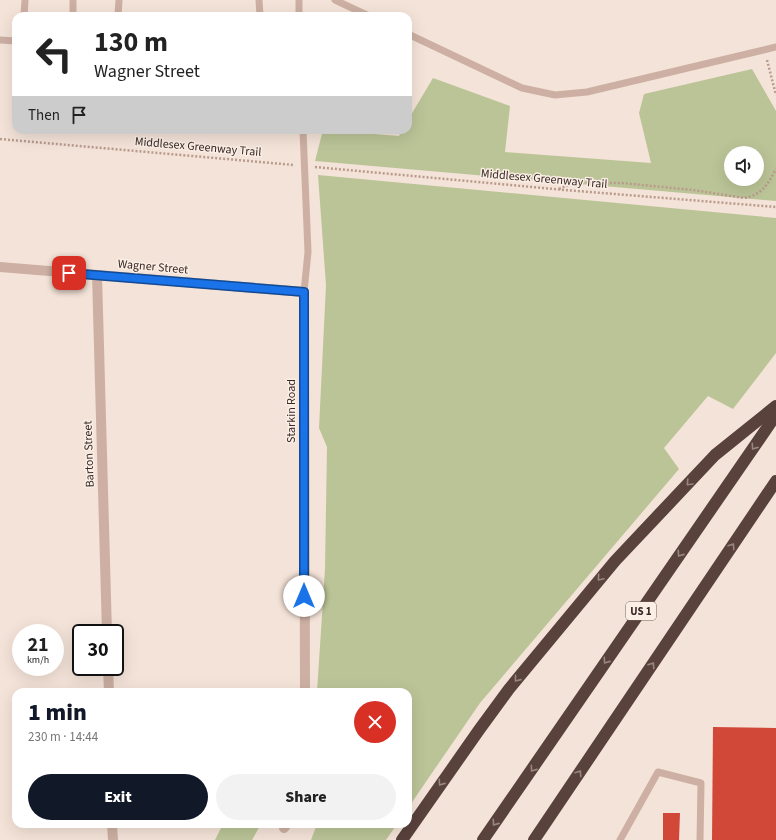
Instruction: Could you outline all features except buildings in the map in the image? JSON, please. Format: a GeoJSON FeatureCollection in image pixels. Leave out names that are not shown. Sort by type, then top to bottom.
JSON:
{"type":"FeatureCollection","features":[{"type":"Feature","properties":{"kind":"highway"},"geometry":{"type":"LineString","coordinates":[[412,826],[509,690],[615,561],[715,455],[776,406]]}},
{"type":"Feature","properties":{"kind":"highway","name":"US 1"},"geometry":{"type":"LineString","coordinates":[[483,840],[776,415]]}},
{"type":"Feature","properties":{"kind":"highway"},"geometry":{"type":"LineString","coordinates":[[534,840],[776,481]]}},
{"type":"Feature","properties":{"kind":"highway"},"geometry":{"type":"LineString","coordinates":[[402,840],[410,828]]}},
{"type":"Feature","properties":{"kind":"street","name":"Wagner Street"},"geometry":{"type":"LineString","coordinates":[[0,267],[304,292]]}},
{"type":"Feature","properties":{"kind":"street","name":"Barton Street"},"geometry":{"type":"LineString","coordinates":[[97,275],[107,624]]}},
{"type":"Feature","properties":{"kind":"street","name":"Starkin Road"},"geometry":{"type":"LineString","coordinates":[[304,292],[305,688]]}},
{"type":"Feature","properties":{"kind":"street"},"geometry":{"type":"LineString","coordinates":[[108,676],[109,688]]}},
{"type":"Feature","properties":{"kind":"street"},"geometry":{"type":"LineString","coordinates":[[112,828],[113,840]]}},
{"type":"Feature","properties":{"kind":"lane"},"geometry":{"type":"LineString","coordinates":[[24,12],[26,0]]}},
{"type":"Feature","properties":{"kind":"lane"},"geometry":{"type":"LineString","coordinates":[[73,12],[74,0]]}},
{"type":"Feature","properties":{"kind":"lane"},"geometry":{"type":"LineString","coordinates":[[118,12],[119,0]]}},
{"type":"Feature","properties":{"kind":"lane"},"geometry":{"type":"LineString","coordinates":[[259,0],[260,12]]}},
{"type":"Feature","properties":{"kind":"lane"},"geometry":{"type":"LineString","coordinates":[[299,0],[299,12]]}},
{"type":"Feature","properties":{"kind":"lane"},"geometry":{"type":"LineString","coordinates":[[335,0],[360,12]]}},
{"type":"Feature","properties":{"kind":"lane"},"geometry":{"type":"LineString","coordinates":[[412,36],[522,88],[555,95],[587,92],[776,47]]}},
{"type":"Feature","properties":{"kind":"lane"},"geometry":{"type":"LineString","coordinates":[[0,40],[12,41]]}},
{"type":"Feature","properties":{"kind":"lane","name":"Starkin Road"},"geometry":{"type":"LineString","coordinates":[[303,134],[308,252],[304,292]]}},
{"type":"Feature","properties":{"kind":"lane"},"geometry":{"type":"LineString","coordinates":[[620,840],[658,772],[702,783],[700,840]]}},
{"type":"Feature","properties":{"kind":"path"},"geometry":{"type":"LineString","coordinates":[[765,50],[776,95]]}},
{"type":"Feature","properties":{"kind":"path","name":"Middlesex Greenway Trail"},"geometry":{"type":"LineString","coordinates":[[0,139],[298,165]]}},
{"type":"Feature","properties":{"kind":"path","name":"Middlesex Greenway Trail"},"geometry":{"type":"LineString","coordinates":[[311,166],[565,190],[776,207]]}},
{"type":"Feature","properties":{"kind":"path"},"geometry":{"type":"LineString","coordinates":[[558,189],[573,183],[622,183],[693,190],[744,198],[761,192],[767,186],[776,169]]}},
{"type":"Feature","properties":{"kind":"green space"},"geometry":{"type":"Polygon","coordinates":[[[752,69],[776,111],[776,201],[315,161],[322,134],[374,134],[399,136],[400,134],[412,134],[412,113],[433,78],[510,106],[505,152],[651,163],[639,113],[644,94],[752,69]]]}},
{"type":"Feature","properties":{"kind":"green space"},"geometry":{"type":"Polygon","coordinates":[[[318,175],[776,218],[776,353],[733,409],[708,396],[664,448],[679,469],[480,703],[412,802],[412,688],[317,688],[325,569],[327,447],[319,428],[326,285],[318,175]]]}},
{"type":"Feature","properties":{"kind":"green space"},"geometry":{"type":"Polygon","coordinates":[[[221,828],[259,828],[252,840],[215,840],[221,828]]]}},
{"type":"Feature","properties":{"kind":"green space"},"geometry":{"type":"Polygon","coordinates":[[[316,828],[394,828],[386,840],[311,840],[316,828]]]}},
{"type":"Feature","properties":{"kind":"route"},"geometry":{"type":"LineString","coordinates":[[69,273],[304,292],[304,596]]}}]}
